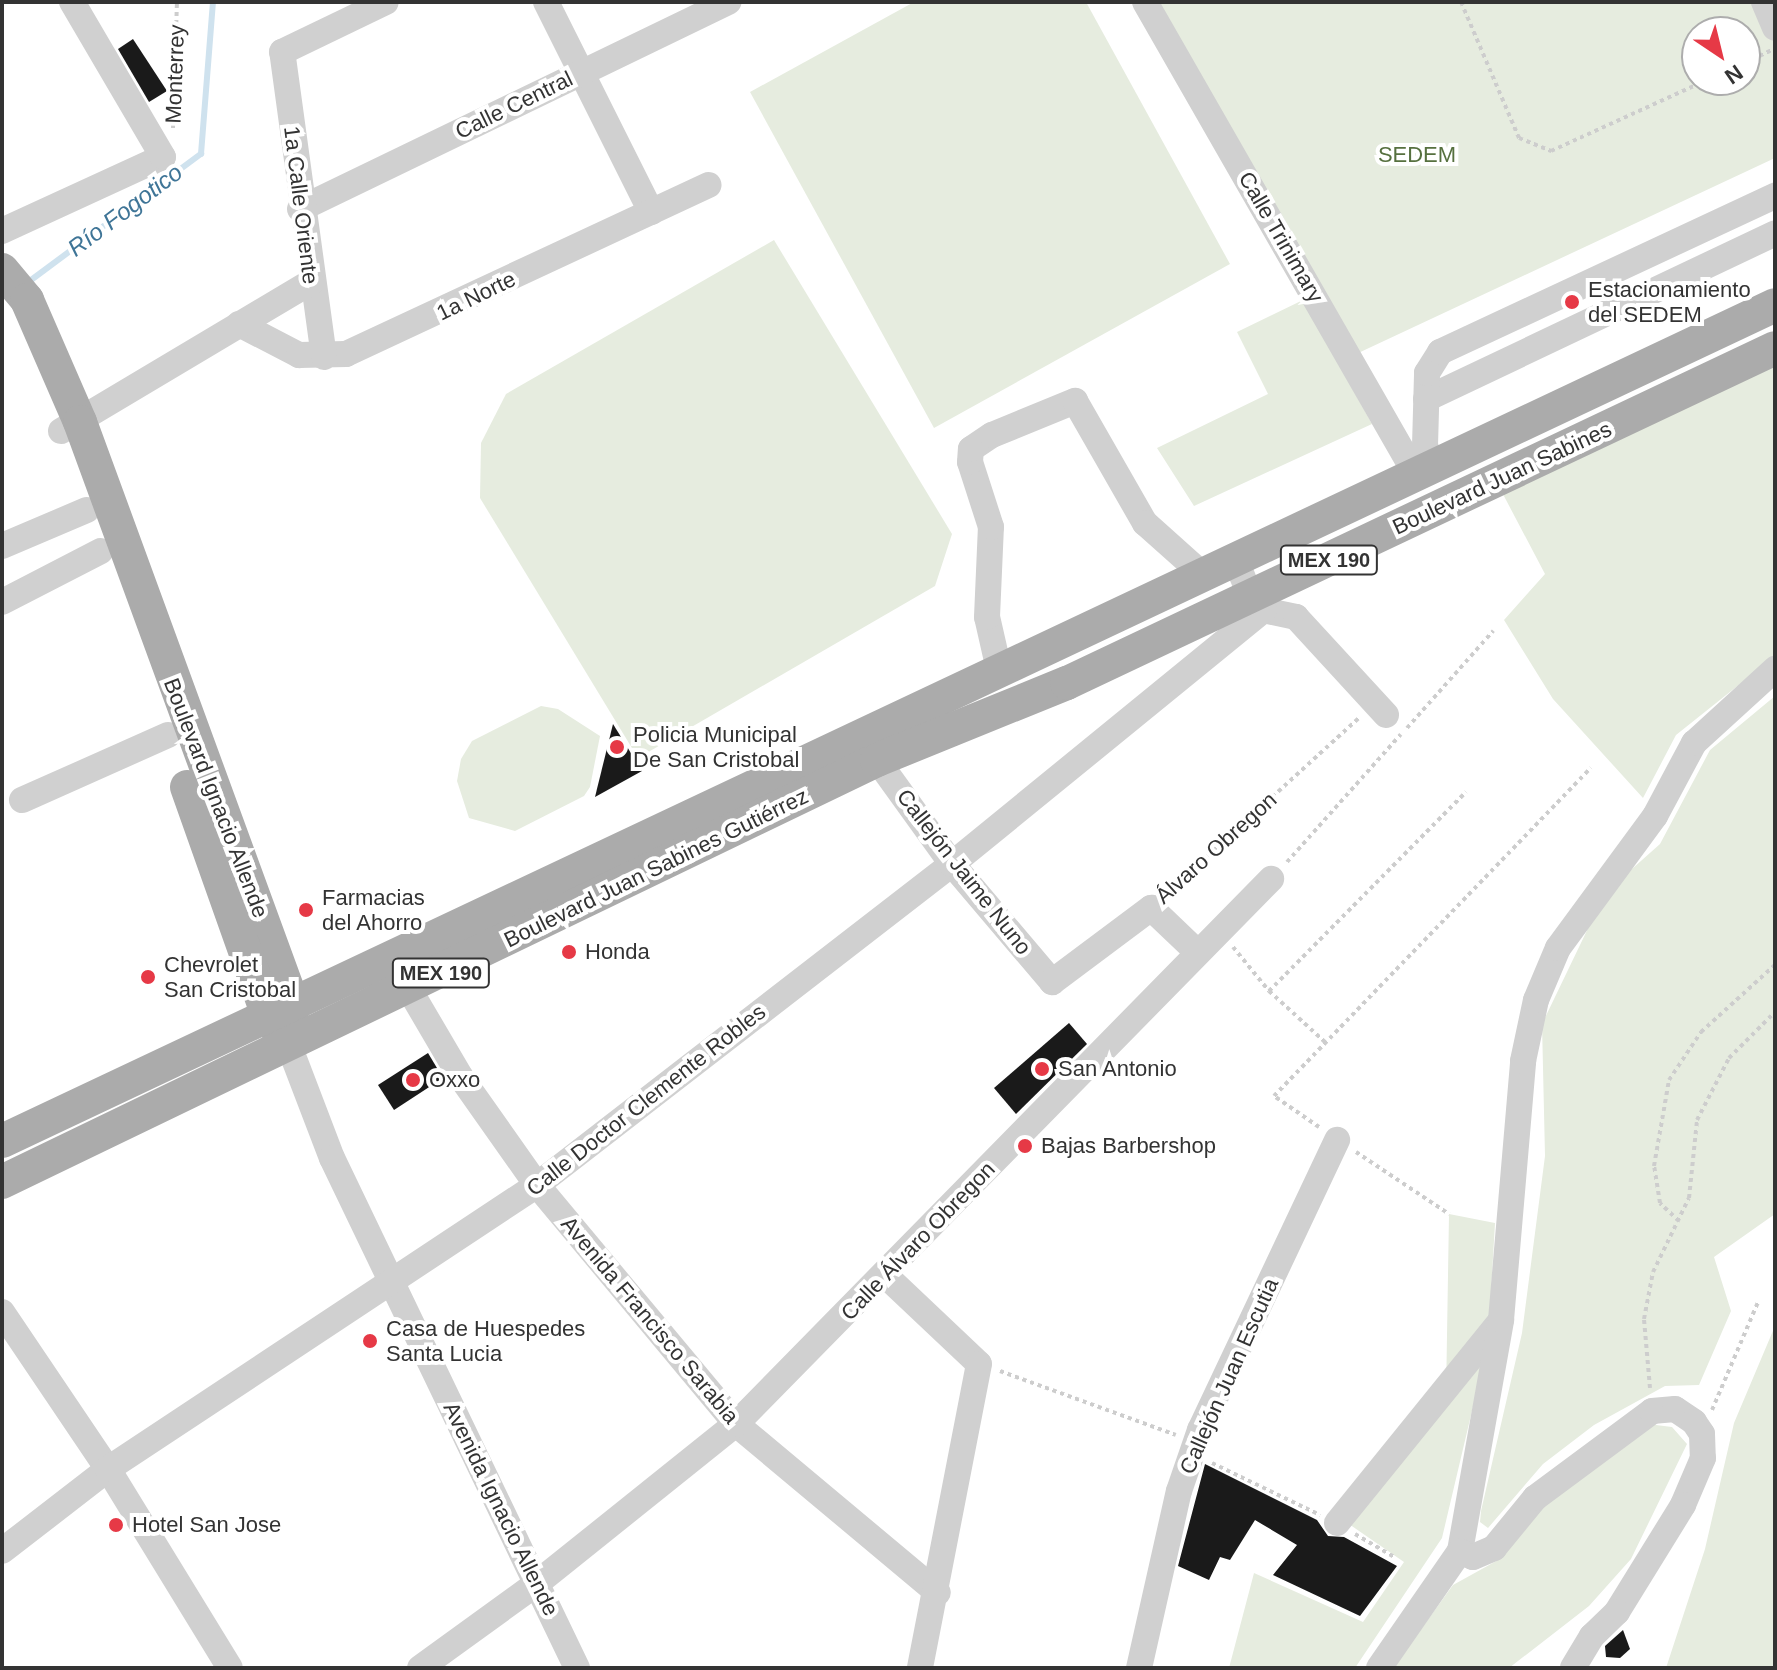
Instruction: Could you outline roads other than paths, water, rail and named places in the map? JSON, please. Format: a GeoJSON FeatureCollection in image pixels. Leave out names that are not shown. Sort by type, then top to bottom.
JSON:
{"type":"FeatureCollection","features":[{"type":"Feature","properties":{"kind":"main road","name":"Boulevard Ignacio Allende"},"geometry":{"type":"LineString","coordinates":[[2,270],[13,307],[70,426],[283,1021]]}},
{"type":"Feature","properties":{"kind":"main road","name":"Boulevard Juan Sabines"},"geometry":{"type":"LineString","coordinates":[[898,719],[1000,674],[1235,558],[1775,305]]}},
{"type":"Feature","properties":{"kind":"main road","name":"Boulevard Juan Sabines"},"geometry":{"type":"LineString","coordinates":[[877,760],[1257,604],[1775,348]]}},
{"type":"Feature","properties":{"kind":"main road","name":"Boulevard Ignacio Allende"},"geometry":{"type":"LineString","coordinates":[[70,426],[87,510],[101,551],[168,735],[283,1021]]}},
{"type":"Feature","properties":{"kind":"main road","name":"Boulevard Juan Sabines Gutiérrez"},"geometry":{"type":"LineString","coordinates":[[2,1182],[394,958],[898,719]]}},
{"type":"Feature","properties":{"kind":"main road","name":"Boulevard Juan Sabines Gutiérrez"},"geometry":{"type":"LineString","coordinates":[[2,1141],[283,1021],[406,990],[877,760]]}},
{"type":"Feature","properties":{"kind":"street"},"geometry":{"type":"LineString","coordinates":[[2,231],[163,157],[72,2]]}},
{"type":"Feature","properties":{"kind":"street","name":"1a Calle Oriente"},"geometry":{"type":"LineString","coordinates":[[324,357],[300,209],[282,52],[386,2]]}},
{"type":"Feature","properties":{"kind":"street"},"geometry":{"type":"LineString","coordinates":[[546,2],[651,212]]}},
{"type":"Feature","properties":{"kind":"street","name":"Calle Central"},"geometry":{"type":"LineString","coordinates":[[300,209],[729,2]]}},
{"type":"Feature","properties":{"kind":"street","name":"Calle Trinimary"},"geometry":{"type":"LineString","coordinates":[[1145,2],[1424,469]]}},
{"type":"Feature","properties":{"kind":"street"},"geometry":{"type":"LineString","coordinates":[[1764,2],[1775,28]]}},
{"type":"Feature","properties":{"kind":"street","name":"1a Norte"},"geometry":{"type":"LineString","coordinates":[[239,324],[299,355],[324,357],[346,354],[411,328],[709,185]]}},
{"type":"Feature","properties":{"kind":"street"},"geometry":{"type":"LineString","coordinates":[[1424,469],[1427,373],[1440,352],[1775,196]]}},
{"type":"Feature","properties":{"kind":"street"},"geometry":{"type":"LineString","coordinates":[[1426,399],[1775,233]]}},
{"type":"Feature","properties":{"kind":"street"},"geometry":{"type":"LineString","coordinates":[[1634,261],[1647,294]]}},
{"type":"Feature","properties":{"kind":"street"},"geometry":{"type":"LineString","coordinates":[[70,426],[311,282]]}},
{"type":"Feature","properties":{"kind":"street"},"geometry":{"type":"LineString","coordinates":[[1000,674],[987,617],[991,527],[970,462],[971,449],[992,435],[1075,401],[1145,523],[1202,574]]}},
{"type":"Feature","properties":{"kind":"street"},"geometry":{"type":"LineString","coordinates":[[2,546],[87,510]]}},
{"type":"Feature","properties":{"kind":"street"},"geometry":{"type":"LineString","coordinates":[[2,602],[101,551]]}},
{"type":"Feature","properties":{"kind":"street"},"geometry":{"type":"LineString","coordinates":[[1235,558],[1257,604],[1296,617],[1380,710]]}},
{"type":"Feature","properties":{"kind":"street","name":"Calle Doctor Clemente Robles"},"geometry":{"type":"LineString","coordinates":[[2,1551],[108,1469],[394,1284],[537,1185],[952,864],[1257,604]]}},
{"type":"Feature","properties":{"kind":"street"},"geometry":{"type":"LineString","coordinates":[[1379,1668],[1460,1551],[1501,1320],[1523,1061],[1536,1000],[1558,948],[1655,816],[1694,743],[1775,669]]}},
{"type":"Feature","properties":{"kind":"street"},"geometry":{"type":"LineString","coordinates":[[22,800],[168,735]]}},
{"type":"Feature","properties":{"kind":"street","name":"Callejón Jaime Nuno"},"geometry":{"type":"LineString","coordinates":[[877,760],[952,864],[1052,982]]}},
{"type":"Feature","properties":{"kind":"street","name":"Calle Álvaro Obregon"},"geometry":{"type":"LineString","coordinates":[[420,1668],[536,1584],[736,1424],[1271,879]]}},
{"type":"Feature","properties":{"kind":"street","name":"Álvaro Obregon"},"geometry":{"type":"LineString","coordinates":[[1052,982],[1151,908],[1197,952]]}},
{"type":"Feature","properties":{"kind":"street","name":"Avenida Francisco Sarabia"},"geometry":{"type":"LineString","coordinates":[[394,958],[406,990],[537,1185],[736,1424],[938,1593]]}},
{"type":"Feature","properties":{"kind":"street","name":"Avenida Ignacio Allende"},"geometry":{"type":"LineString","coordinates":[[283,1021],[332,1158],[577,1668]]}},
{"type":"Feature","properties":{"kind":"street","name":"Callejón Juan Escutia"},"geometry":{"type":"LineString","coordinates":[[1139,1668],[1194,1448],[1337,1140]]}},
{"type":"Feature","properties":{"kind":"street"},"geometry":{"type":"LineString","coordinates":[[885,1275],[979,1364],[938,1593],[920,1668]]}},
{"type":"Feature","properties":{"kind":"street"},"geometry":{"type":"LineString","coordinates":[[2,1312],[108,1469],[230,1668]]}},
{"type":"Feature","properties":{"kind":"street"},"geometry":{"type":"LineString","coordinates":[[1337,1523],[1501,1320]]}},
{"type":"Feature","properties":{"kind":"street"},"geometry":{"type":"LineString","coordinates":[[1460,1551],[1473,1557],[1494,1548],[1535,1498],[1652,1411],[1675,1409],[1702,1434],[1703,1458],[1683,1505],[1617,1612],[1592,1636],[1573,1668]]}},
{"type":"Feature","properties":{"kind":"waterway","name":"Río Fogotico"},"geometry":{"type":"LineString","coordinates":[[27,283],[201,154],[213,2]]}},
{"type":"Feature","properties":{"kind":"place","name":"Estacionamiento del SEDEM"},"geometry":{"type":"Point","coordinates":[1572,302]}},
{"type":"Feature","properties":{"kind":"place","name":"Policia Municipal De San Cristobal"},"geometry":{"type":"Point","coordinates":[617,747]}},
{"type":"Feature","properties":{"kind":"place","name":"Farmacias del Ahorro"},"geometry":{"type":"Point","coordinates":[306,910]}},
{"type":"Feature","properties":{"kind":"place","name":"Honda"},"geometry":{"type":"Point","coordinates":[569,952]}},
{"type":"Feature","properties":{"kind":"place","name":"Chevrolet San Cristobal"},"geometry":{"type":"Point","coordinates":[148,977]}},
{"type":"Feature","properties":{"kind":"place","name":"San Antonio"},"geometry":{"type":"Point","coordinates":[1042,1069]}},
{"type":"Feature","properties":{"kind":"place","name":"Oxxo"},"geometry":{"type":"Point","coordinates":[413,1080]}},
{"type":"Feature","properties":{"kind":"place","name":"Bajas Barbershop"},"geometry":{"type":"Point","coordinates":[1025,1146]}},
{"type":"Feature","properties":{"kind":"place","name":"Casa de Huespedes Santa Lucia"},"geometry":{"type":"Point","coordinates":[370,1341]}},
{"type":"Feature","properties":{"kind":"place","name":"Hotel San Jose"},"geometry":{"type":"Point","coordinates":[116,1525]}},
{"type":"Feature","properties":{"kind":"park label","name":"SEDEM"},"geometry":{"type":"Point","coordinates":[1417,155]}}]}
